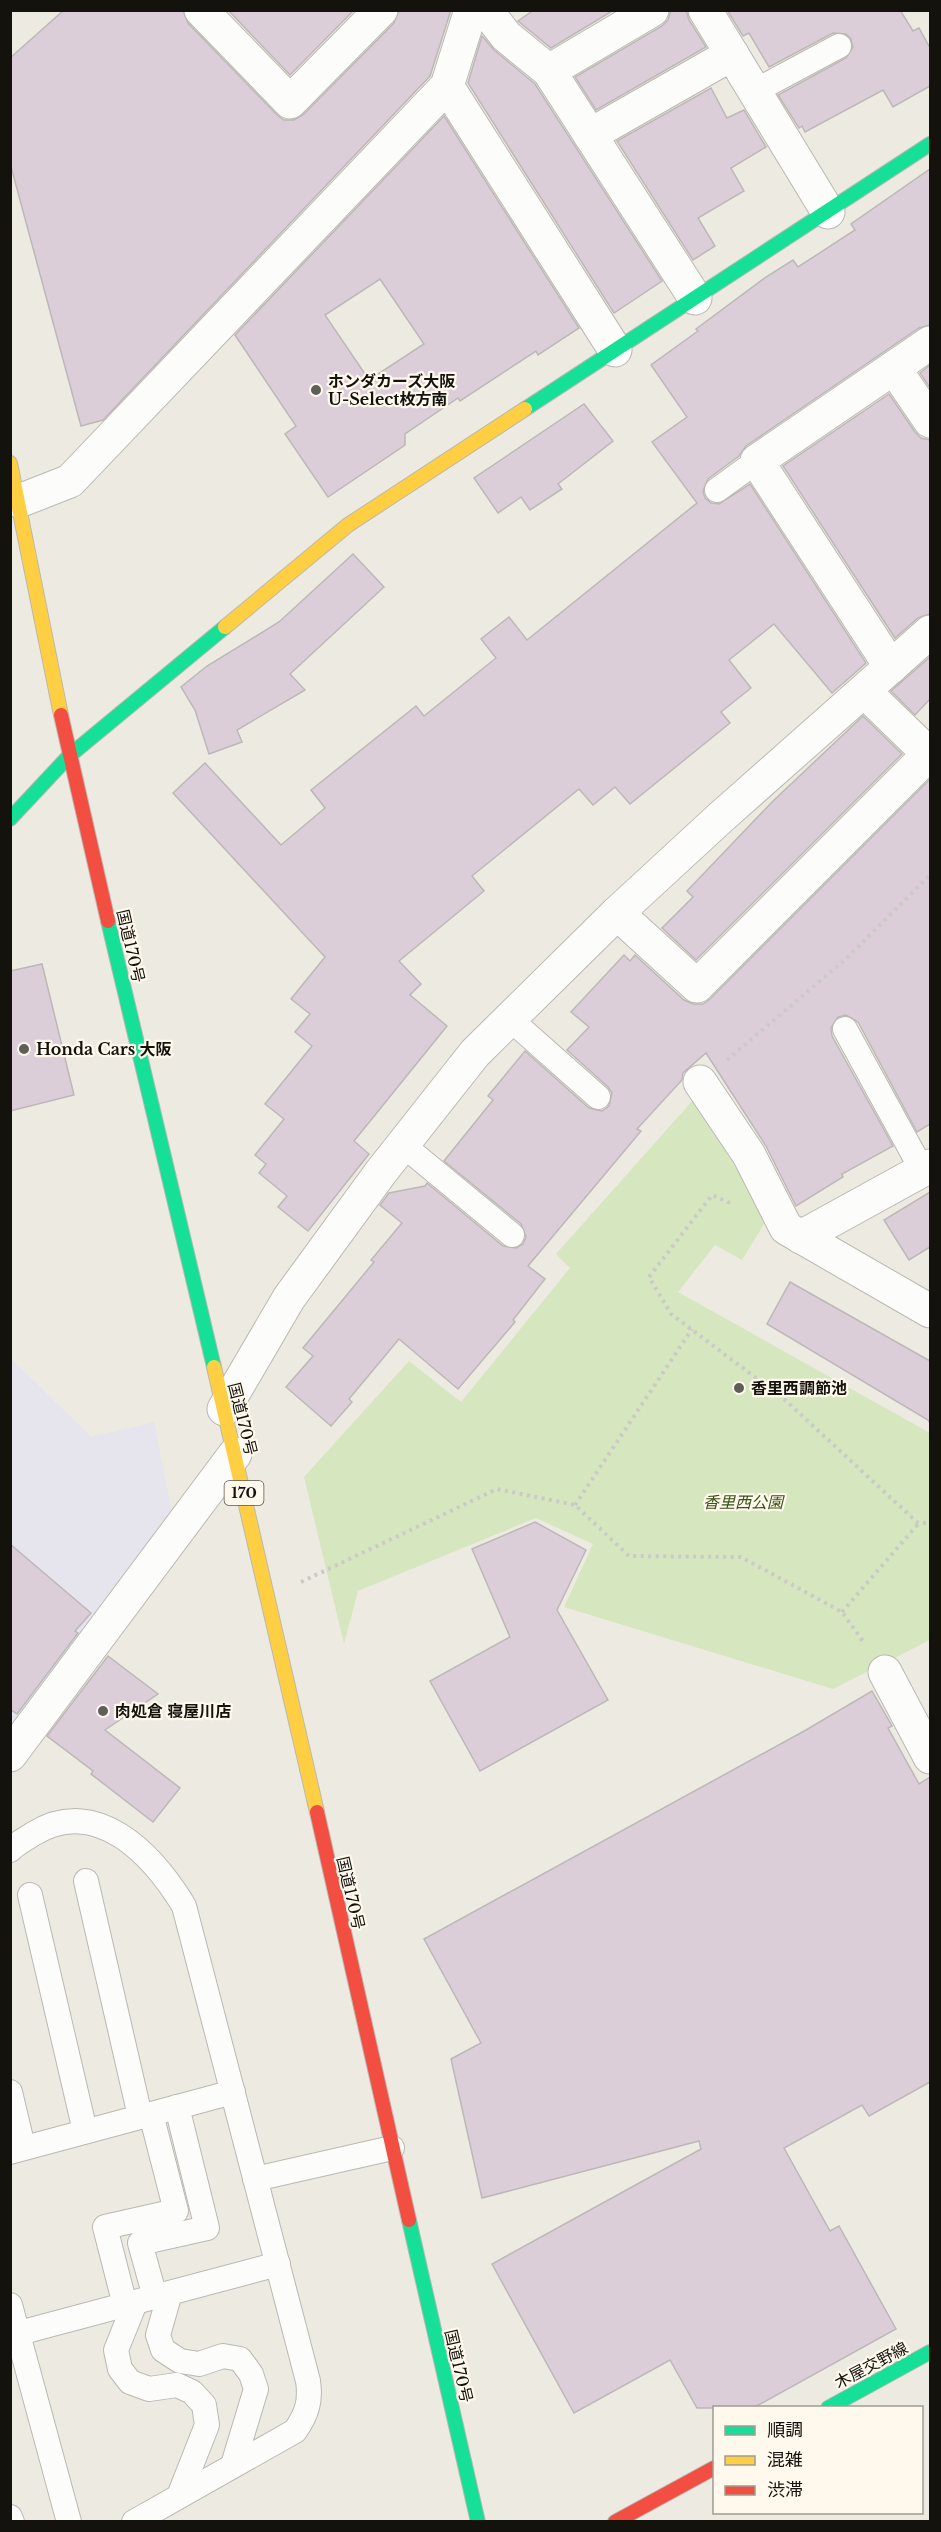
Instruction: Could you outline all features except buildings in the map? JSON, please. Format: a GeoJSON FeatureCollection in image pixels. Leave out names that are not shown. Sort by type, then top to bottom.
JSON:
{"type":"FeatureCollection","features":[{"type":"Feature","properties":{"kind":"main road"},"geometry":{"type":"LineString","coordinates":[[10,819],[69,756],[348,525],[930,144]]}},
{"type":"Feature","properties":{"kind":"main road","name":"国道170号"},"geometry":{"type":"LineString","coordinates":[[10,463],[69,756],[235,1454],[478,2522]]}},
{"type":"Feature","properties":{"kind":"main road","name":"木屋交野線"},"geometry":{"type":"LineString","coordinates":[[832,2406],[930,2352]]}},
{"type":"Feature","properties":{"kind":"main road"},"geometry":{"type":"LineString","coordinates":[[615,2522],[713,2469]]}},
{"type":"Feature","properties":{"kind":"street"},"geometry":{"type":"LineString","coordinates":[[201,10],[290,102],[381,10]]}},
{"type":"Feature","properties":{"kind":"street"},"geometry":{"type":"LineString","coordinates":[[19,501],[70,481],[447,86],[471,10]]}},
{"type":"Feature","properties":{"kind":"street"},"geometry":{"type":"LineString","coordinates":[[486,10],[506,36],[549,71],[695,298]]}},
{"type":"Feature","properties":{"kind":"street"},"geometry":{"type":"LineString","coordinates":[[549,71],[652,10]]}},
{"type":"Feature","properties":{"kind":"street"},"geometry":{"type":"LineString","coordinates":[[705,10],[828,212]]}},
{"type":"Feature","properties":{"kind":"street"},"geometry":{"type":"LineString","coordinates":[[590,135],[732,54]]}},
{"type":"Feature","properties":{"kind":"street"},"geometry":{"type":"LineString","coordinates":[[447,86],[615,350]]}},
{"type":"Feature","properties":{"kind":"street"},"geometry":{"type":"LineString","coordinates":[[891,667],[757,461],[930,343]]}},
{"type":"Feature","properties":{"kind":"street"},"geometry":{"type":"LineString","coordinates":[[894,368],[930,421]]}},
{"type":"Feature","properties":{"kind":"street"},"geometry":{"type":"LineString","coordinates":[[224,1409],[289,1298],[475,1053],[617,913],[720,818],[930,632]]}},
{"type":"Feature","properties":{"kind":"street"},"geometry":{"type":"LineString","coordinates":[[617,913],[698,986],[929,754],[864,691]]}},
{"type":"Feature","properties":{"kind":"street"},"geometry":{"type":"LineString","coordinates":[[700,1082],[749,1155],[786,1228],[930,1311]]}},
{"type":"Feature","properties":{"kind":"street"},"geometry":{"type":"LineString","coordinates":[[801,1237],[926,1168]]}},
{"type":"Feature","properties":{"kind":"street"},"geometry":{"type":"LineString","coordinates":[[10,1755],[235,1454]]}},
{"type":"Feature","properties":{"kind":"street"},"geometry":{"type":"LineString","coordinates":[[885,1672],[930,1757]]}},
{"type":"Feature","properties":{"kind":"lane"},"geometry":{"type":"LineString","coordinates":[[755,91],[839,46]]}},
{"type":"Feature","properties":{"kind":"lane"},"geometry":{"type":"LineString","coordinates":[[717,490],[757,461]]}},
{"type":"Feature","properties":{"kind":"lane"},"geometry":{"type":"LineString","coordinates":[[510,1019],[598,1097]]}},
{"type":"Feature","properties":{"kind":"lane"},"geometry":{"type":"LineString","coordinates":[[845,1029],[926,1168]]}},
{"type":"Feature","properties":{"kind":"lane"},"geometry":{"type":"LineString","coordinates":[[403,1145],[512,1235]]}},
{"type":"Feature","properties":{"kind":"lane"},"geometry":{"type":"LineString","coordinates":[[10,1850],[48,1825],[74,1820],[106,1826],[135,1846],[166,1876],[184,1906],[278,2264],[310,2396],[305,2417],[295,2431],[134,2522]]}},
{"type":"Feature","properties":{"kind":"lane"},"geometry":{"type":"LineString","coordinates":[[86,1881],[146,2115],[176,2211],[105,2227],[146,2299],[163,2350],[180,2361],[199,2364],[223,2356],[240,2359],[251,2374],[256,2389],[233,2465]]}},
{"type":"Feature","properties":{"kind":"lane"},"geometry":{"type":"LineString","coordinates":[[30,1895],[85,2131]]}},
{"type":"Feature","properties":{"kind":"lane"},"geometry":{"type":"LineString","coordinates":[[10,2092],[17,2150],[233,2092]]}},
{"type":"Feature","properties":{"kind":"lane"},"geometry":{"type":"LineString","coordinates":[[177,2107],[207,2228],[140,2243],[146,2299],[116,2350],[120,2369],[130,2382],[149,2389],[177,2385],[192,2392],[204,2405],[207,2425],[179,2496]]}},
{"type":"Feature","properties":{"kind":"lane"},"geometry":{"type":"LineString","coordinates":[[255,2179],[392,2148]]}},
{"type":"Feature","properties":{"kind":"lane"},"geometry":{"type":"LineString","coordinates":[[19,2333],[278,2264]]}},
{"type":"Feature","properties":{"kind":"lane"},"geometry":{"type":"LineString","coordinates":[[10,2305],[69,2522]]}},
{"type":"Feature","properties":{"kind":"lane"},"geometry":{"type":"LineString","coordinates":[[10,2517],[12,2522]]}},
{"type":"Feature","properties":{"kind":"path"},"geometry":{"type":"LineString","coordinates":[[700,1082],[847,958],[930,875]]}},
{"type":"Feature","properties":{"kind":"path"},"geometry":{"type":"LineString","coordinates":[[733,1204],[712,1195],[649,1277],[671,1314],[784,1399],[918,1523],[930,1523]]}},
{"type":"Feature","properties":{"kind":"path"},"geometry":{"type":"LineString","coordinates":[[575,1505],[692,1329]]}},
{"type":"Feature","properties":{"kind":"path"},"geometry":{"type":"LineString","coordinates":[[267,1598],[497,1489],[575,1505],[629,1556],[741,1557],[842,1612],[885,1672]]}},
{"type":"Feature","properties":{"kind":"path"},"geometry":{"type":"LineString","coordinates":[[842,1612],[918,1523]]}},
{"type":"Feature","properties":{"kind":"shaded area"},"geometry":{"type":"Polygon","coordinates":[[[11,1359],[91,1437],[154,1422],[172,1514],[11,1743],[11,1359]]]}},
{"type":"Feature","properties":{"kind":"green space","name":"香里西公園"},"geometry":{"type":"Polygon","coordinates":[[[694,1099],[767,1219],[742,1260],[715,1245],[678,1292],[930,1433],[930,1640],[833,1689],[564,1607],[593,1544],[536,1518],[358,1591],[344,1644],[304,1477],[409,1361],[461,1402],[570,1268],[556,1254],[694,1099]]]}},
{"type":"Feature","properties":{"kind":"traffic: fast"},"geometry":{"type":"LineString","coordinates":[[525,409],[930,144]]}},
{"type":"Feature","properties":{"kind":"traffic: fast"},"geometry":{"type":"LineString","coordinates":[[10,819],[69,756],[225,627]]}},
{"type":"Feature","properties":{"kind":"traffic: fast"},"geometry":{"type":"LineString","coordinates":[[108,921],[214,1367]]}},
{"type":"Feature","properties":{"kind":"traffic: fast"},"geometry":{"type":"LineString","coordinates":[[409,2220],[478,2522]]}},
{"type":"Feature","properties":{"kind":"traffic: fast"},"geometry":{"type":"LineString","coordinates":[[832,2406],[930,2352]]}},
{"type":"Feature","properties":{"kind":"traffic: slow"},"geometry":{"type":"LineString","coordinates":[[225,627],[348,525],[525,409]]}},
{"type":"Feature","properties":{"kind":"traffic: slow"},"geometry":{"type":"LineString","coordinates":[[10,463],[61,715]]}},
{"type":"Feature","properties":{"kind":"traffic: slow"},"geometry":{"type":"LineString","coordinates":[[214,1367],[317,1812]]}},
{"type":"Feature","properties":{"kind":"traffic: jam"},"geometry":{"type":"LineString","coordinates":[[61,715],[108,921]]}},
{"type":"Feature","properties":{"kind":"traffic: jam"},"geometry":{"type":"LineString","coordinates":[[317,1812],[409,2220]]}},
{"type":"Feature","properties":{"kind":"traffic: jam"},"geometry":{"type":"LineString","coordinates":[[615,2522],[713,2469]]}},
{"type":"Feature","properties":{"kind":"place","name":"ホンダカーズ大阪 U-Select枚方南"},"geometry":{"type":"Point","coordinates":[316,390]}},
{"type":"Feature","properties":{"kind":"place","name":"Honda Cars 大阪"},"geometry":{"type":"Point","coordinates":[24,1049]}},
{"type":"Feature","properties":{"kind":"place","name":"香里西調節池"},"geometry":{"type":"Point","coordinates":[739,1388]}},
{"type":"Feature","properties":{"kind":"place","name":"肉処倉 寝屋川店"},"geometry":{"type":"Point","coordinates":[103,1711]}}]}
